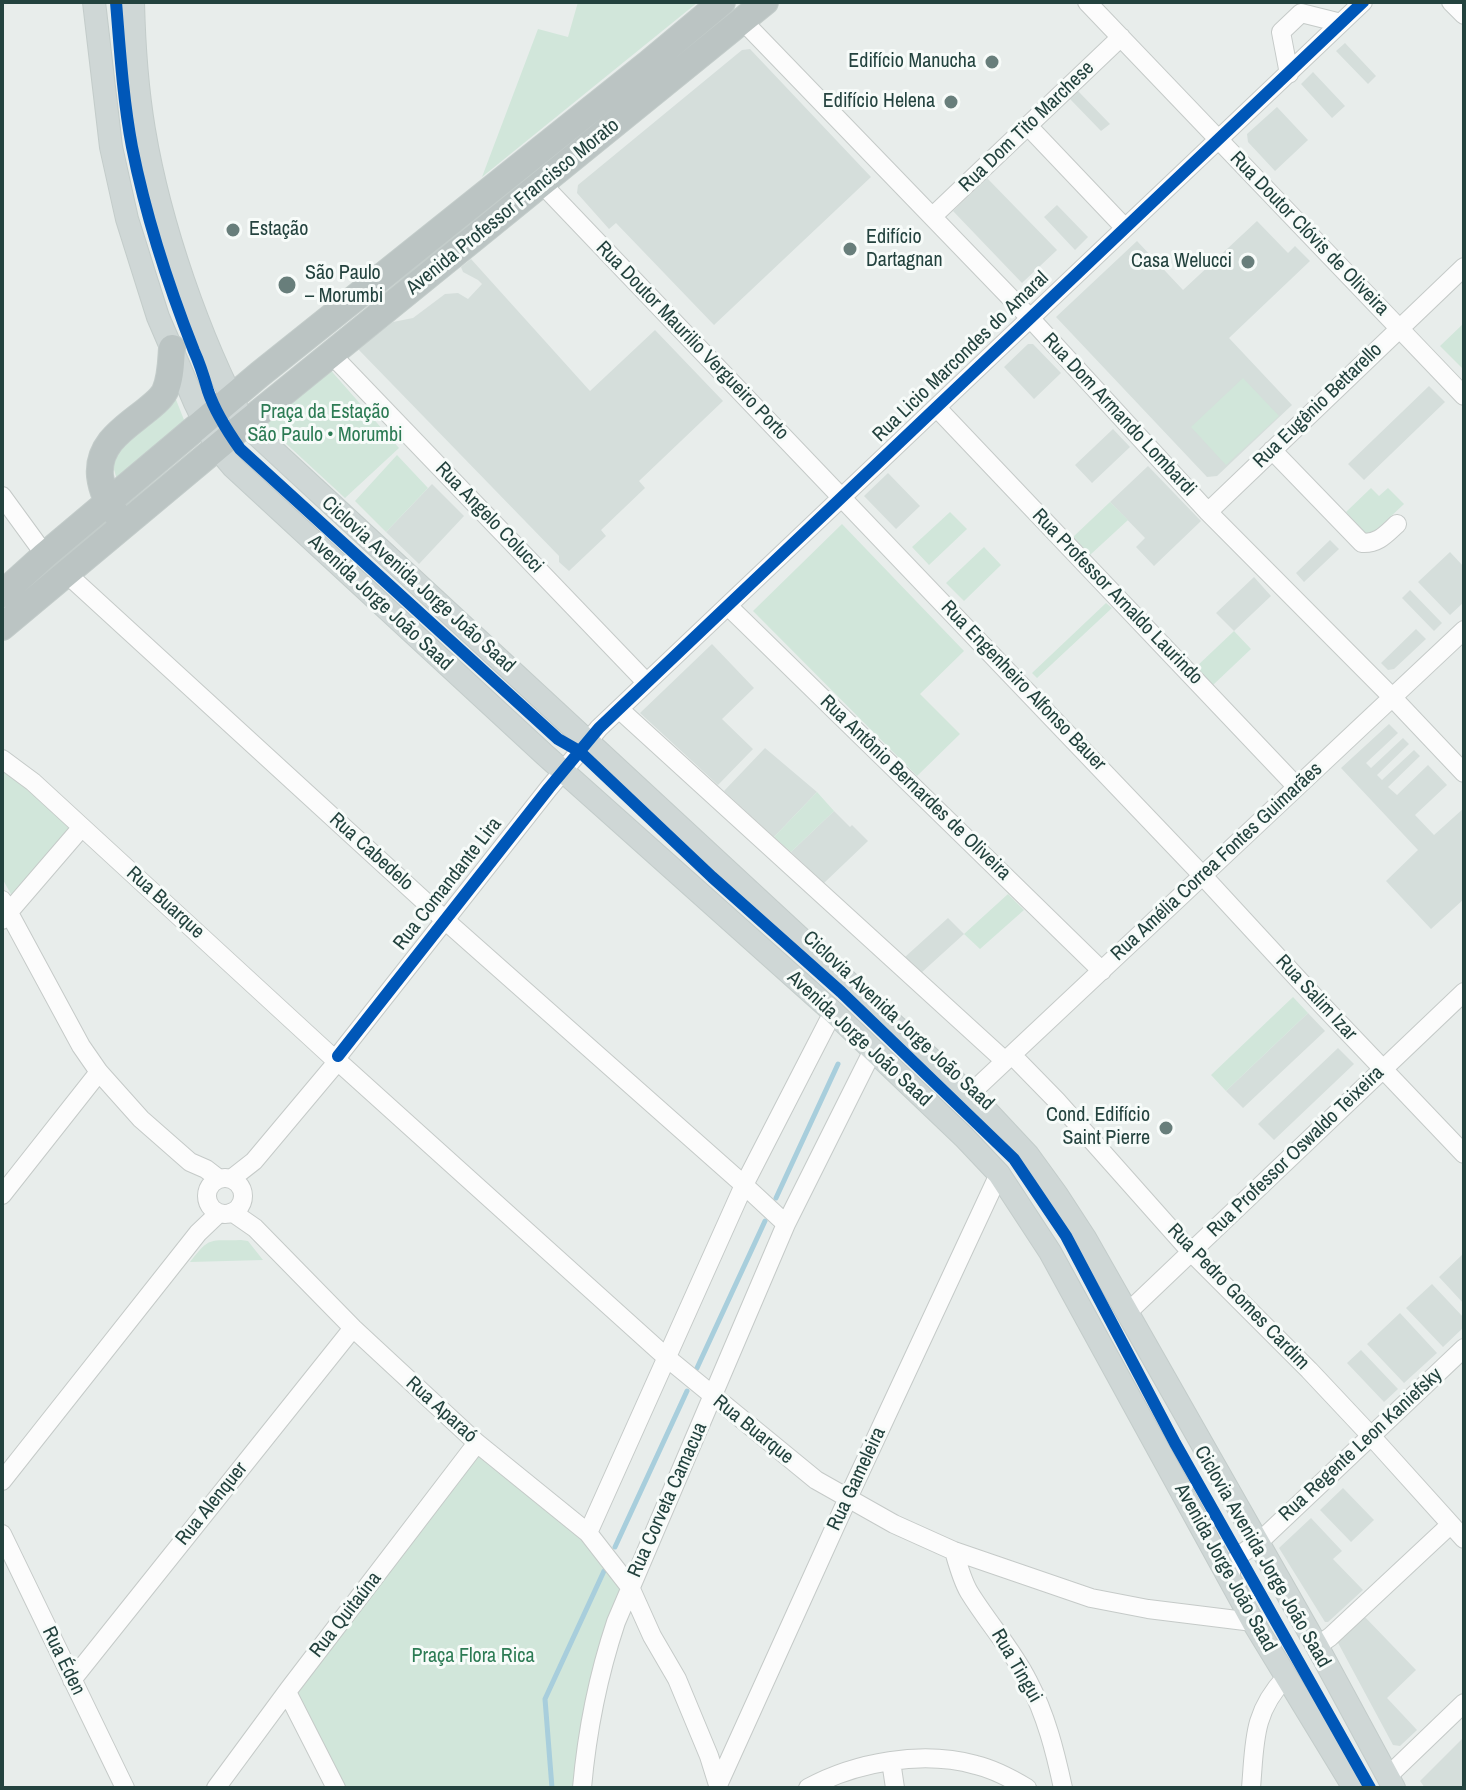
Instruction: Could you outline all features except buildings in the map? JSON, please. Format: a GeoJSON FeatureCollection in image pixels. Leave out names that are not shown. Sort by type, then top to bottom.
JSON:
{"type":"FeatureCollection","features":[{"type":"Feature","properties":{"kind":"highway","name":"Avenida Professor Francisco Morato"},"geometry":{"type":"LineString","coordinates":[[2,594],[203,421],[722,2]]}},
{"type":"Feature","properties":{"kind":"highway","name":"Avenida Professor Francisco Morato"},"geometry":{"type":"LineString","coordinates":[[2,627],[245,424],[765,2]]}},
{"type":"Feature","properties":{"kind":"highway"},"geometry":{"type":"LineString","coordinates":[[124,524],[108,504],[101,477],[102,453],[119,432],[163,395],[170,375],[172,348]]}},
{"type":"Feature","properties":{"kind":"main road","name":"Avenida Jorge João Saad"},"geometry":{"type":"LineString","coordinates":[[94,2],[111,147],[127,219],[158,317],[217,448],[233,467],[563,771],[833,1012],[999,1174],[1050,1252],[1253,1622],[1354,1788]]}},
{"type":"Feature","properties":{"kind":"main road","name":"Avenida Jorge João Saad"},"geometry":{"type":"LineString","coordinates":[[133,2],[144,130],[161,208],[195,310],[245,424],[970,1094],[1028,1155],[1085,1238],[1317,1646],[1391,1783]]}},
{"type":"Feature","properties":{"kind":"main road"},"geometry":{"type":"LineString","coordinates":[[127,219],[161,208]]}},
{"type":"Feature","properties":{"kind":"main road"},"geometry":{"type":"LineString","coordinates":[[689,884],[701,884],[712,877],[715,859]]}},
{"type":"Feature","properties":{"kind":"main road"},"geometry":{"type":"LineString","coordinates":[[713,906],[722,885],[737,879]]}},
{"type":"Feature","properties":{"kind":"main road"},"geometry":{"type":"LineString","coordinates":[[1160,1451],[1195,1432]]}},
{"type":"Feature","properties":{"kind":"street","name":"Rua Doutor Clóvis de Oliveira"},"geometry":{"type":"LineString","coordinates":[[1087,2],[1464,396]]}},
{"type":"Feature","properties":{"kind":"street","name":"Rua Licio Marcondes do Amaral"},"geometry":{"type":"LineString","coordinates":[[587,741],[1363,2]]}},
{"type":"Feature","properties":{"kind":"street"},"geometry":{"type":"LineString","coordinates":[[1451,2],[1464,15]]}},
{"type":"Feature","properties":{"kind":"street"},"geometry":{"type":"LineString","coordinates":[[1289,74],[1281,32],[1290,23],[1301,13],[1341,23]]}},
{"type":"Feature","properties":{"kind":"street","name":"Rua Dom Armando Lombardi"},"geometry":{"type":"LineString","coordinates":[[743,21],[1030,318],[1208,512],[1464,773]]}},
{"type":"Feature","properties":{"kind":"street","name":"Rua Dom Tito Marchese"},"geometry":{"type":"LineString","coordinates":[[933,216],[1121,37]]}},
{"type":"Feature","properties":{"kind":"street"},"geometry":{"type":"LineString","coordinates":[[1028,126],[1125,228]]}},
{"type":"Feature","properties":{"kind":"street","name":"Rua Doutor Maurilio Vergueiro Porto"},"geometry":{"type":"LineString","coordinates":[[542,184],[843,497]]}},
{"type":"Feature","properties":{"kind":"street","name":"Rua Eugênio Bettarello"},"geometry":{"type":"LineString","coordinates":[[1208,512],[1464,267]]}},
{"type":"Feature","properties":{"kind":"street","name":"Rua Angelo Colucci"},"geometry":{"type":"LineString","coordinates":[[332,355],[646,682]]}},
{"type":"Feature","properties":{"kind":"street","name":"Rua Professor Arnaldo Laurindo"},"geometry":{"type":"LineString","coordinates":[[937,408],[1297,787]]}},
{"type":"Feature","properties":{"kind":"street"},"geometry":{"type":"LineString","coordinates":[[1272,450],[1362,543],[1380,539],[1397,524]]}},
{"type":"Feature","properties":{"kind":"street"},"geometry":{"type":"LineString","coordinates":[[2,496],[45,555]]}},
{"type":"Feature","properties":{"kind":"street","name":"Rua Engenheiro Alfonso Bauer"},"geometry":{"type":"LineString","coordinates":[[843,497],[1203,876]]}},
{"type":"Feature","properties":{"kind":"street","name":"Rua Cabedelo"},"geometry":{"type":"LineString","coordinates":[[67,574],[446,921],[786,1224]]}},
{"type":"Feature","properties":{"kind":"street","name":"Rua Antônio Bernardes de Oliveira"},"geometry":{"type":"LineString","coordinates":[[728,606],[1102,971]]}},
{"type":"Feature","properties":{"kind":"street","name":"Rua Amélia Correa Fontes Guimarães"},"geometry":{"type":"LineString","coordinates":[[970,1094],[1464,630]]}},
{"type":"Feature","properties":{"kind":"street"},"geometry":{"type":"LineString","coordinates":[[619,709],[1008,1058]]}},
{"type":"Feature","properties":{"kind":"street","name":"Rua Comandante Lira"},"geometry":{"type":"LineString","coordinates":[[2,1481],[198,1233],[203,1217],[225,1196],[335,1061],[587,741]]}},
{"type":"Feature","properties":{"kind":"street","name":"Rua Buarque"},"geometry":{"type":"LineString","coordinates":[[2,759],[33,782],[335,1061],[666,1357],[816,1480],[894,1524],[954,1551],[1091,1598],[1148,1609],[1253,1622]]}},
{"type":"Feature","properties":{"kind":"street"},"geometry":{"type":"LineString","coordinates":[[4,910],[82,827]]}},
{"type":"Feature","properties":{"kind":"street","name":"Rua Salim Izar"},"geometry":{"type":"LineString","coordinates":[[1203,876],[1464,1154]]}},
{"type":"Feature","properties":{"kind":"street","name":"Rua Aparaó"},"geometry":{"type":"LineString","coordinates":[[4,910],[81,1046],[99,1072],[141,1119],[190,1162],[206,1169],[225,1196],[353,1328],[477,1443],[588,1533],[630,1587],[652,1636],[677,1679],[719,1787]]}},
{"type":"Feature","properties":{"kind":"street","name":"Rua Professor Oswaldo Teixeira"},"geometry":{"type":"LineString","coordinates":[[1127,1313],[1464,992]]}},
{"type":"Feature","properties":{"kind":"street"},"geometry":{"type":"LineString","coordinates":[[588,1533],[744,1185],[833,1012]]}},
{"type":"Feature","properties":{"kind":"street","name":"Rua Corveta Camacua"},"geometry":{"type":"LineString","coordinates":[[582,1788],[586,1743],[597,1688],[606,1651],[630,1587],[786,1224],[873,1050]]}},
{"type":"Feature","properties":{"kind":"street","name":"Rua Pedro Gomes Cardim"},"geometry":{"type":"LineString","coordinates":[[1008,1058],[1056,1100],[1191,1252],[1309,1370],[1464,1539]]}},
{"type":"Feature","properties":{"kind":"street"},"geometry":{"type":"LineString","coordinates":[[2,1195],[99,1072]]}},
{"type":"Feature","properties":{"kind":"street","name":"Rua Gameleira"},"geometry":{"type":"LineString","coordinates":[[719,1787],[848,1498],[999,1174]]}},
{"type":"Feature","properties":{"kind":"street","name":"Rua Alenquer"},"geometry":{"type":"LineString","coordinates":[[72,1680],[353,1328]]}},
{"type":"Feature","properties":{"kind":"street","name":"Rua Regente Leon Kaniefsky"},"geometry":{"type":"LineString","coordinates":[[1230,1578],[1237,1557],[1258,1543],[1464,1348]]}},
{"type":"Feature","properties":{"kind":"street","name":"Rua Quitaúna"},"geometry":{"type":"LineString","coordinates":[[216,1788],[477,1443]]}},
{"type":"Feature","properties":{"kind":"street"},"geometry":{"type":"LineString","coordinates":[[1317,1646],[1450,1525]]}},
{"type":"Feature","properties":{"kind":"street","name":"Rua Éden"},"geometry":{"type":"LineString","coordinates":[[2,1534],[125,1788]]}},
{"type":"Feature","properties":{"kind":"street","name":"Rua Tingui"},"geometry":{"type":"LineString","coordinates":[[954,1551],[969,1592],[1029,1682],[1054,1748],[1063,1788]]}},
{"type":"Feature","properties":{"kind":"street"},"geometry":{"type":"LineString","coordinates":[[1251,1788],[1259,1718],[1273,1691],[1286,1677]]}},
{"type":"Feature","properties":{"kind":"street"},"geometry":{"type":"LineString","coordinates":[[287,1692],[336,1788]]}},
{"type":"Feature","properties":{"kind":"street"},"geometry":{"type":"LineString","coordinates":[[1391,1783],[1464,1703]]}},
{"type":"Feature","properties":{"kind":"street"},"geometry":{"type":"LineString","coordinates":[[808,1788],[855,1769],[891,1761],[936,1759],[977,1765],[1027,1788]]}},
{"type":"Feature","properties":{"kind":"street"},"geometry":{"type":"LineString","coordinates":[[891,1761],[895,1788]]}},
{"type":"Feature","properties":{"kind":"shaded area"},"geometry":{"type":"Polygon","coordinates":[[[1345,43],[1376,76],[1368,84],[1336,51],[1345,43]]]}},
{"type":"Feature","properties":{"kind":"shaded area"},"geometry":{"type":"Polygon","coordinates":[[[750,49],[871,177],[714,325],[616,223],[609,229],[577,193],[578,185],[742,50],[750,49]]]}},
{"type":"Feature","properties":{"kind":"shaded area"},"geometry":{"type":"Polygon","coordinates":[[[1313,72],[1345,106],[1332,118],[1301,84],[1313,72]]]}},
{"type":"Feature","properties":{"kind":"shaded area"},"geometry":{"type":"Polygon","coordinates":[[[1078,91],[1110,124],[1101,131],[1070,99],[1078,91]]]}},
{"type":"Feature","properties":{"kind":"shaded area"},"geometry":{"type":"Polygon","coordinates":[[[1277,107],[1308,140],[1275,171],[1248,142],[1247,134],[1277,107]]]}},
{"type":"Feature","properties":{"kind":"shaded area"},"geometry":{"type":"Polygon","coordinates":[[[987,178],[1057,250],[1022,283],[953,211],[987,178]]]}},
{"type":"Feature","properties":{"kind":"shaded area"},"geometry":{"type":"Polygon","coordinates":[[[1057,205],[1088,237],[1075,250],[1044,217],[1057,205]]]}},
{"type":"Feature","properties":{"kind":"shaded area"},"geometry":{"type":"Polygon","coordinates":[[[1257,221],[1288,253],[1295,246],[1310,261],[1229,338],[1292,405],[1217,476],[1207,477],[1056,317],[1137,241],[1183,290],[1257,221]]]}},
{"type":"Feature","properties":{"kind":"shaded area"},"geometry":{"type":"Polygon","coordinates":[[[471,259],[590,391],[655,330],[723,401],[639,481],[645,488],[601,530],[606,536],[569,571],[559,562],[559,556],[358,349],[393,322],[413,318],[445,294],[458,293],[468,299],[482,284],[463,272],[461,267],[471,259]]]}},
{"type":"Feature","properties":{"kind":"shaded area"},"geometry":{"type":"Polygon","coordinates":[[[1028,344],[1033,344],[1061,373],[1034,399],[1004,367],[1028,344]]]}},
{"type":"Feature","properties":{"kind":"shaded area"},"geometry":{"type":"Polygon","coordinates":[[[1429,386],[1445,402],[1364,480],[1348,464],[1429,386]]]}},
{"type":"Feature","properties":{"kind":"shaded area"},"geometry":{"type":"Polygon","coordinates":[[[1113,429],[1130,447],[1092,483],[1075,465],[1113,429]]]}},
{"type":"Feature","properties":{"kind":"shaded area"},"geometry":{"type":"Polygon","coordinates":[[[1148,466],[1201,521],[1154,566],[1136,547],[1145,538],[1110,502],[1148,466]]]}},
{"type":"Feature","properties":{"kind":"shaded area"},"geometry":{"type":"Polygon","coordinates":[[[888,473],[920,506],[896,529],[864,496],[888,473]]]}},
{"type":"Feature","properties":{"kind":"shaded area"},"geometry":{"type":"Polygon","coordinates":[[[432,484],[464,516],[419,564],[386,532],[432,484]]]}},
{"type":"Feature","properties":{"kind":"shaded area"},"geometry":{"type":"Polygon","coordinates":[[[1330,540],[1339,549],[1304,582],[1296,573],[1330,540]]]}},
{"type":"Feature","properties":{"kind":"shaded area"},"geometry":{"type":"Polygon","coordinates":[[[1450,552],[1464,567],[1464,602],[1450,615],[1418,582],[1450,552]]]}},
{"type":"Feature","properties":{"kind":"shaded area"},"geometry":{"type":"Polygon","coordinates":[[[1254,577],[1271,596],[1234,631],[1216,613],[1254,577]]]}},
{"type":"Feature","properties":{"kind":"shaded area"},"geometry":{"type":"Polygon","coordinates":[[[1410,590],[1442,623],[1434,631],[1402,598],[1410,590]]]}},
{"type":"Feature","properties":{"kind":"shaded area"},"geometry":{"type":"Polygon","coordinates":[[[1416,629],[1426,639],[1394,669],[1388,670],[1381,663],[1416,629]]]}},
{"type":"Feature","properties":{"kind":"shaded area"},"geometry":{"type":"Polygon","coordinates":[[[712,644],[754,688],[722,719],[753,749],[718,785],[640,713],[712,644]]]}},
{"type":"Feature","properties":{"kind":"shaded area"},"geometry":{"type":"Polygon","coordinates":[[[1389,724],[1398,733],[1366,763],[1371,768],[1403,738],[1409,744],[1377,775],[1382,780],[1414,750],[1420,756],[1388,787],[1397,795],[1428,765],[1447,785],[1415,815],[1434,835],[1464,808],[1464,899],[1431,929],[1386,881],[1418,850],[1341,768],[1389,724]]]}},
{"type":"Feature","properties":{"kind":"shaded area"},"geometry":{"type":"Polygon","coordinates":[[[765,748],[817,792],[774,837],[724,791],[765,748]]]}},
{"type":"Feature","properties":{"kind":"shaded area"},"geometry":{"type":"Polygon","coordinates":[[[834,811],[868,841],[824,883],[791,852],[834,811]]]}},
{"type":"Feature","properties":{"kind":"shaded area"},"geometry":{"type":"Polygon","coordinates":[[[948,918],[964,934],[921,973],[905,957],[948,918]]]}},
{"type":"Feature","properties":{"kind":"shaded area"},"geometry":{"type":"Polygon","coordinates":[[[1308,1013],[1325,1031],[1243,1108],[1226,1091],[1308,1013]]]}},
{"type":"Feature","properties":{"kind":"shaded area"},"geometry":{"type":"Polygon","coordinates":[[[1338,1048],[1354,1064],[1274,1140],[1258,1124],[1338,1048]]]}},
{"type":"Feature","properties":{"kind":"shaded area"},"geometry":{"type":"Polygon","coordinates":[[[1464,1253],[1464,1304],[1439,1277],[1464,1253]]]}},
{"type":"Feature","properties":{"kind":"shaded area"},"geometry":{"type":"Polygon","coordinates":[[[1432,1284],[1464,1318],[1464,1327],[1443,1347],[1406,1308],[1432,1284]]]}},
{"type":"Feature","properties":{"kind":"shaded area"},"geometry":{"type":"Polygon","coordinates":[[[1400,1313],[1437,1353],[1404,1383],[1367,1344],[1400,1313]]]}},
{"type":"Feature","properties":{"kind":"shaded area"},"geometry":{"type":"Polygon","coordinates":[[[1361,1350],[1398,1389],[1384,1402],[1347,1363],[1361,1350]]]}},
{"type":"Feature","properties":{"kind":"shaded area"},"geometry":{"type":"Polygon","coordinates":[[[1343,1488],[1374,1520],[1351,1542],[1320,1510],[1343,1488]]]}},
{"type":"Feature","properties":{"kind":"shaded area"},"geometry":{"type":"Polygon","coordinates":[[[1311,1518],[1342,1551],[1333,1559],[1363,1590],[1328,1622],[1325,1622],[1279,1548],[1311,1518]]]}},
{"type":"Feature","properties":{"kind":"shaded area"},"geometry":{"type":"Polygon","coordinates":[[[1363,1615],[1416,1670],[1387,1698],[1417,1730],[1400,1746],[1393,1745],[1337,1641],[1363,1615]]]}},
{"type":"Feature","properties":{"kind":"shaded area"},"geometry":{"type":"Polygon","coordinates":[[[1464,1737],[1464,1788],[1425,1788],[1420,1781],[1464,1737]]]}},
{"type":"Feature","properties":{"kind":"green space"},"geometry":{"type":"Polygon","coordinates":[[[578,2],[698,2],[482,177],[538,29],[568,37],[578,2]]]}},
{"type":"Feature","properties":{"kind":"green space"},"geometry":{"type":"Polygon","coordinates":[[[1464,323],[1464,370],[1440,346],[1464,323]]]}},
{"type":"Feature","properties":{"kind":"green space","name":"Praça da Estação São Paulo • Morumbi"},"geometry":{"type":"Polygon","coordinates":[[[327,366],[399,448],[345,498],[266,425],[327,366]]]}},
{"type":"Feature","properties":{"kind":"green space"},"geometry":{"type":"Polygon","coordinates":[[[1243,378],[1279,416],[1226,465],[1191,427],[1243,378]]]}},
{"type":"Feature","properties":{"kind":"green space"},"geometry":{"type":"Polygon","coordinates":[[[175,397],[186,425],[117,480],[110,455],[175,397]]]}},
{"type":"Feature","properties":{"kind":"green space"},"geometry":{"type":"Polygon","coordinates":[[[397,455],[428,488],[386,532],[355,501],[397,455]]]}},
{"type":"Feature","properties":{"kind":"green space"},"geometry":{"type":"Polygon","coordinates":[[[1371,488],[1379,496],[1388,488],[1404,504],[1369,537],[1346,512],[1371,488]]]}},
{"type":"Feature","properties":{"kind":"green space"},"geometry":{"type":"Polygon","coordinates":[[[1110,502],[1128,520],[1090,555],[1073,537],[1110,502]]]}},
{"type":"Feature","properties":{"kind":"green space"},"geometry":{"type":"Polygon","coordinates":[[[950,512],[967,529],[929,565],[912,547],[950,512]]]}},
{"type":"Feature","properties":{"kind":"green space"},"geometry":{"type":"Polygon","coordinates":[[[842,524],[964,651],[920,694],[960,734],[917,776],[753,611],[842,524]]]}},
{"type":"Feature","properties":{"kind":"green space"},"geometry":{"type":"Polygon","coordinates":[[[984,547],[1001,565],[964,601],[946,583],[984,547]]]}},
{"type":"Feature","properties":{"kind":"green space"},"geometry":{"type":"Polygon","coordinates":[[[1106,603],[1112,608],[1037,678],[1032,673],[1106,603]]]}},
{"type":"Feature","properties":{"kind":"green space"},"geometry":{"type":"Polygon","coordinates":[[[1234,631],[1251,649],[1213,685],[1196,667],[1234,631]]]}},
{"type":"Feature","properties":{"kind":"green space"},"geometry":{"type":"Polygon","coordinates":[[[2,770],[20,780],[77,832],[17,905],[2,878],[2,770]]]}},
{"type":"Feature","properties":{"kind":"green space"},"geometry":{"type":"Polygon","coordinates":[[[817,792],[834,811],[791,852],[774,837],[817,792]]]}},
{"type":"Feature","properties":{"kind":"green space"},"geometry":{"type":"Polygon","coordinates":[[[1008,894],[1024,910],[980,949],[964,934],[1008,894]]]}},
{"type":"Feature","properties":{"kind":"green space"},"geometry":{"type":"Polygon","coordinates":[[[1293,997],[1308,1013],[1226,1091],[1211,1075],[1293,997]]]}},
{"type":"Feature","properties":{"kind":"green space"},"geometry":{"type":"Polygon","coordinates":[[[248,1241],[263,1260],[190,1262],[206,1244],[248,1241]]]}},
{"type":"Feature","properties":{"kind":"green space","name":"Praça Flora Rica"},"geometry":{"type":"Polygon","coordinates":[[[477,1443],[547,1499],[630,1587],[582,1788],[336,1788],[287,1692],[477,1443]]]}},
{"type":"Feature","properties":{"kind":"waterway"},"geometry":{"type":"LineString","coordinates":[[776,1198],[838,1064]]}},
{"type":"Feature","properties":{"kind":"waterway"},"geometry":{"type":"LineString","coordinates":[[697,1368],[765,1221]]}},
{"type":"Feature","properties":{"kind":"waterway"},"geometry":{"type":"LineString","coordinates":[[615,1547],[687,1391]]}},
{"type":"Feature","properties":{"kind":"waterway"},"geometry":{"type":"LineString","coordinates":[[552,1788],[545,1699],[604,1571]]}},
{"type":"Feature","properties":{"kind":"cycle path","name":"Ciclovia Avenida Jorge João Saad"},"geometry":{"type":"LineString","coordinates":[[116,2],[129,129],[151,225],[211,399],[240,449],[558,739],[579,751],[712,877],[841,992],[1014,1159],[1066,1236],[1175,1443],[1370,1788]]}},
{"type":"Feature","properties":{"kind":"cycle path"},"geometry":{"type":"LineString","coordinates":[[338,1056],[599,728],[1363,2]]}},
{"type":"Feature","properties":{"kind":"place","name":"Edifício Manucha"},"geometry":{"type":"Point","coordinates":[992,62]}},
{"type":"Feature","properties":{"kind":"place","name":"Edifício Helena"},"geometry":{"type":"Point","coordinates":[951,102]}},
{"type":"Feature","properties":{"kind":"place","name":"Estação"},"geometry":{"type":"Point","coordinates":[233,230]}},
{"type":"Feature","properties":{"kind":"place","name":"Edifício Dartagnan"},"geometry":{"type":"Point","coordinates":[850,249]}},
{"type":"Feature","properties":{"kind":"place","name":"Casa Welucci"},"geometry":{"type":"Point","coordinates":[1248,262]}},
{"type":"Feature","properties":{"kind":"place","name":"São Paulo – Morumbi"},"geometry":{"type":"Point","coordinates":[287,285]}},
{"type":"Feature","properties":{"kind":"place","name":"Cond. Edifício Saint Pierre"},"geometry":{"type":"Point","coordinates":[1166,1128]}}]}
